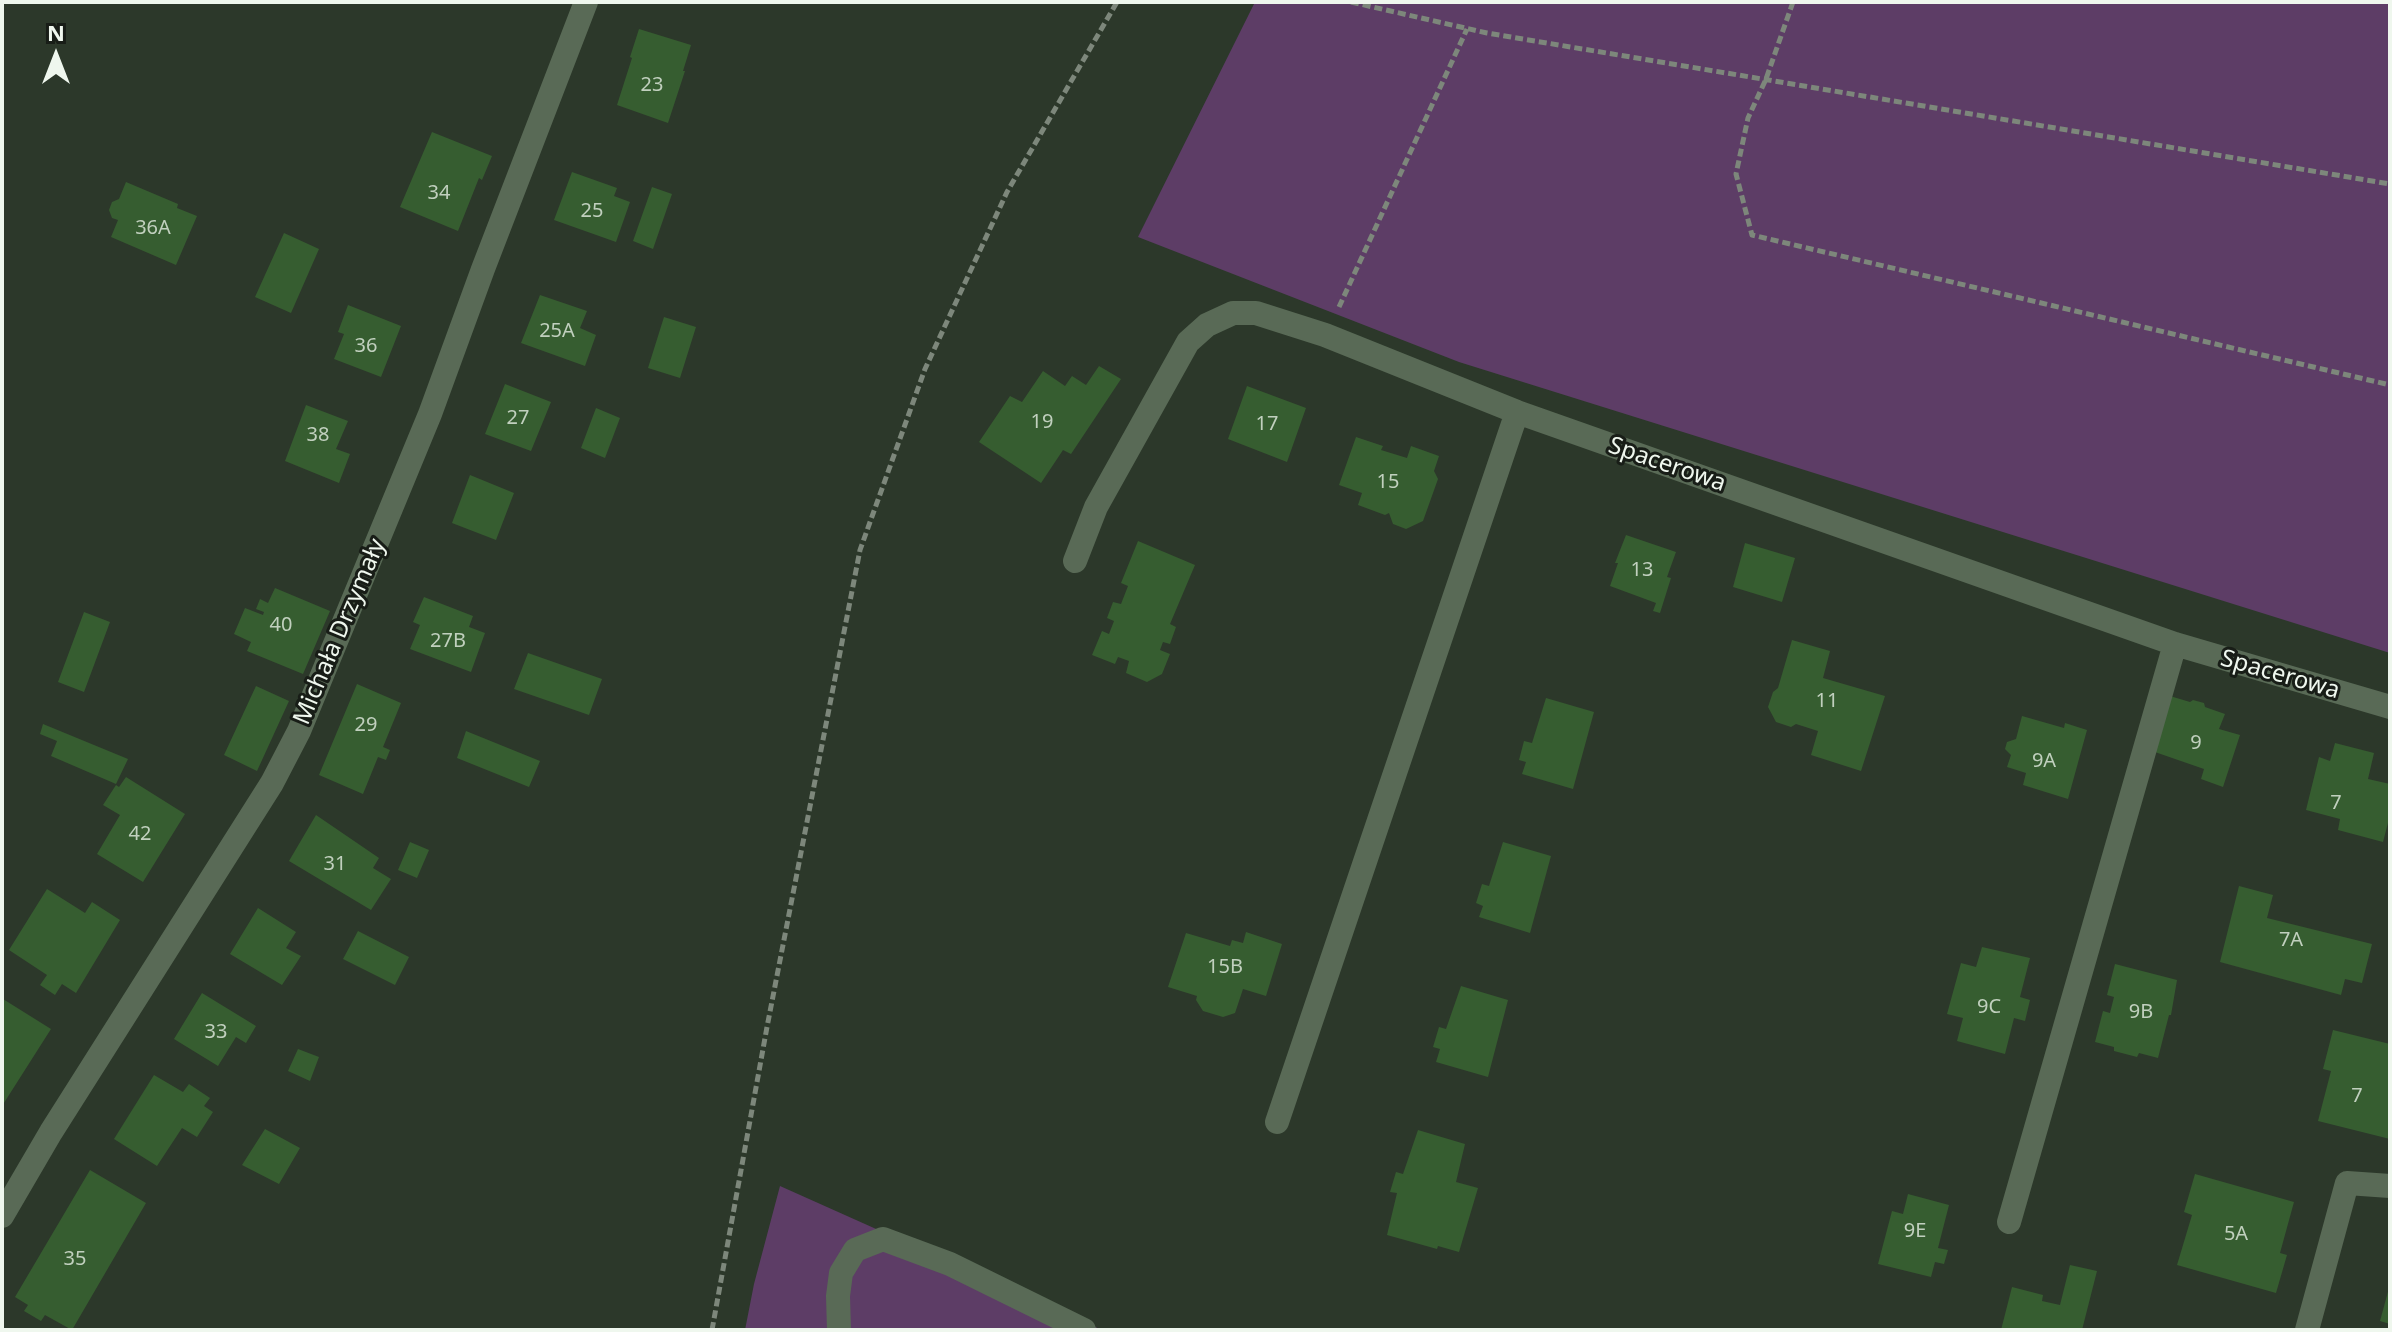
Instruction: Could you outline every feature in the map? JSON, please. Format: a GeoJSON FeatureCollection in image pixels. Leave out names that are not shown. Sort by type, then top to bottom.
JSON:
{"type":"FeatureCollection","features":[{"type":"Feature","properties":{"kind":"street","name":"Michała Drzymały"},"geometry":{"type":"LineString","coordinates":[[2,1216],[51,1132],[272,783],[299,731],[430,414],[586,2]]}},
{"type":"Feature","properties":{"kind":"street","name":"Spacerowa"},"geometry":{"type":"LineString","coordinates":[[1075,561],[1096,507],[1188,342],[1207,325],[1233,313],[1256,313],[1325,335],[1517,412],[2175,644],[2390,707]]}},
{"type":"Feature","properties":{"kind":"street"},"geometry":{"type":"LineString","coordinates":[[1277,1122],[1517,412]]}},
{"type":"Feature","properties":{"kind":"street"},"geometry":{"type":"LineString","coordinates":[[2009,1222],[2175,644]]}},
{"type":"Feature","properties":{"kind":"street"},"geometry":{"type":"LineString","coordinates":[[2307,1330],[2347,1183],[2390,1186]]}},
{"type":"Feature","properties":{"kind":"street"},"geometry":{"type":"LineString","coordinates":[[839,1330],[841,1273],[855,1250],[883,1239],[950,1264],[1084,1330]]}},
{"type":"Feature","properties":{"kind":"path"},"geometry":{"type":"LineString","coordinates":[[712,1330],[767,1027],[860,550],[925,369],[1001,206],[1117,2]]}},
{"type":"Feature","properties":{"kind":"path"},"geometry":{"type":"LineString","coordinates":[[1351,2],[1467,29],[2390,184]]}},
{"type":"Feature","properties":{"kind":"path"},"geometry":{"type":"LineString","coordinates":[[1793,2],[1766,79],[1748,118],[1736,174],[1752,235],[2390,385]]}},
{"type":"Feature","properties":{"kind":"path"},"geometry":{"type":"LineString","coordinates":[[1325,335],[1467,29]]}},
{"type":"Feature","properties":{"kind":"shaded area"},"geometry":{"type":"Polygon","coordinates":[[[1255,2],[2390,2],[2390,653],[1459,362],[1138,237],[1255,2]]]}},
{"type":"Feature","properties":{"kind":"shaded area"},"geometry":{"type":"Polygon","coordinates":[[[780,1186],[1102,1330],[745,1330],[780,1186]]]}},
{"type":"Feature","properties":{"kind":"building"},"geometry":{"type":"Polygon","coordinates":[[[639,29],[691,45],[668,123],[617,105],[639,29]]]}},
{"type":"Feature","properties":{"kind":"building"},"geometry":{"type":"Polygon","coordinates":[[[432,132],[492,156],[482,180],[479,178],[458,231],[400,207],[432,132]]]}},
{"type":"Feature","properties":{"kind":"building"},"geometry":{"type":"Polygon","coordinates":[[[572,172],[617,188],[614,196],[630,202],[616,242],[554,220],[572,172]]]}},
{"type":"Feature","properties":{"kind":"building"},"geometry":{"type":"Polygon","coordinates":[[[126,182],[178,204],[177,208],[197,216],[176,265],[111,237],[118,220],[112,218],[109,210],[112,202],[119,199],[126,182]]]}},
{"type":"Feature","properties":{"kind":"building"},"geometry":{"type":"Polygon","coordinates":[[[652,187],[672,194],[653,249],[633,241],[652,187]]]}},
{"type":"Feature","properties":{"kind":"building"},"geometry":{"type":"Polygon","coordinates":[[[284,233],[319,249],[291,313],[255,297],[284,233]]]}},
{"type":"Feature","properties":{"kind":"building"},"geometry":{"type":"Polygon","coordinates":[[[540,295],[587,311],[580,328],[596,335],[585,366],[521,343],[540,295]]]}},
{"type":"Feature","properties":{"kind":"building"},"geometry":{"type":"Polygon","coordinates":[[[348,305],[401,326],[381,377],[334,359],[344,334],[338,332],[348,305]]]}},
{"type":"Feature","properties":{"kind":"building"},"geometry":{"type":"Polygon","coordinates":[[[664,317],[696,327],[680,378],[648,368],[664,317]]]}},
{"type":"Feature","properties":{"kind":"building"},"geometry":{"type":"Polygon","coordinates":[[[1099,366],[1121,379],[1071,454],[1063,450],[1041,483],[979,442],[1010,396],[1022,402],[1043,371],[1065,386],[1072,376],[1086,385],[1099,366]]]}},
{"type":"Feature","properties":{"kind":"building"},"geometry":{"type":"Polygon","coordinates":[[[505,384],[551,402],[531,451],[485,434],[505,384]]]}},
{"type":"Feature","properties":{"kind":"building"},"geometry":{"type":"Polygon","coordinates":[[[1247,386],[1306,408],[1287,462],[1228,439],[1247,386]]]}},
{"type":"Feature","properties":{"kind":"building"},"geometry":{"type":"Polygon","coordinates":[[[306,405],[348,421],[336,449],[350,454],[339,483],[285,461],[306,405]]]}},
{"type":"Feature","properties":{"kind":"building"},"geometry":{"type":"Polygon","coordinates":[[[596,408],[620,418],[605,458],[581,448],[596,408]]]}},
{"type":"Feature","properties":{"kind":"building"},"geometry":{"type":"Polygon","coordinates":[[[1356,437],[1383,446],[1381,450],[1407,458],[1411,446],[1439,456],[1434,471],[1438,479],[1423,521],[1406,529],[1393,524],[1389,513],[1385,515],[1358,505],[1362,493],[1339,485],[1356,437]]]}},
{"type":"Feature","properties":{"kind":"building"},"geometry":{"type":"Polygon","coordinates":[[[470,475],[514,493],[496,540],[452,523],[470,475]]]}},
{"type":"Feature","properties":{"kind":"building"},"geometry":{"type":"Polygon","coordinates":[[[1626,535],[1676,552],[1660,613],[1653,611],[1656,603],[1610,586],[1626,535]]]}},
{"type":"Feature","properties":{"kind":"building"},"geometry":{"type":"Polygon","coordinates":[[[1138,541],[1195,565],[1170,624],[1176,627],[1170,644],[1163,642],[1160,650],[1170,654],[1162,674],[1147,682],[1126,673],[1129,661],[1118,657],[1115,664],[1092,655],[1102,631],[1109,634],[1114,621],[1107,618],[1113,602],[1121,604],[1128,586],[1121,583],[1138,541]]]}},
{"type":"Feature","properties":{"kind":"building"},"geometry":{"type":"Polygon","coordinates":[[[1745,543],[1795,558],[1782,602],[1733,587],[1745,543]]]}},
{"type":"Feature","properties":{"kind":"building"},"geometry":{"type":"Polygon","coordinates":[[[275,588],[330,611],[303,674],[247,651],[251,642],[234,634],[245,608],[263,615],[264,612],[256,609],[260,599],[268,603],[275,588]]]}},
{"type":"Feature","properties":{"kind":"building"},"geometry":{"type":"Polygon","coordinates":[[[424,597],[473,616],[469,627],[485,633],[471,672],[410,649],[420,625],[413,622],[424,597]]]}},
{"type":"Feature","properties":{"kind":"building"},"geometry":{"type":"Polygon","coordinates":[[[84,612],[110,622],[84,692],[58,682],[84,612]]]}},
{"type":"Feature","properties":{"kind":"building"},"geometry":{"type":"Polygon","coordinates":[[[1792,640],[1830,651],[1823,678],[1885,696],[1861,771],[1811,755],[1818,731],[1776,722],[1768,707],[1773,692],[1778,688],[1792,640]]]}},
{"type":"Feature","properties":{"kind":"building"},"geometry":{"type":"Polygon","coordinates":[[[528,653],[602,679],[589,715],[514,689],[528,653]]]}},
{"type":"Feature","properties":{"kind":"building"},"geometry":{"type":"Polygon","coordinates":[[[357,684],[401,703],[383,747],[390,750],[386,760],[378,757],[363,794],[319,775],[357,684]]]}},
{"type":"Feature","properties":{"kind":"building"},"geometry":{"type":"Polygon","coordinates":[[[256,686],[289,701],[257,771],[224,755],[256,686]]]}},
{"type":"Feature","properties":{"kind":"building"},"geometry":{"type":"Polygon","coordinates":[[[2170,696],[2204,703],[2205,707],[2225,714],[2219,729],[2240,735],[2223,787],[2201,779],[2204,769],[2152,751],[2170,696]]]}},
{"type":"Feature","properties":{"kind":"building"},"geometry":{"type":"Polygon","coordinates":[[[1546,698],[1594,712],[1573,789],[1522,774],[1526,762],[1519,760],[1524,741],[1532,743],[1546,698]]]}},
{"type":"Feature","properties":{"kind":"building"},"geometry":{"type":"Polygon","coordinates":[[[2022,716],[2064,728],[2065,723],[2087,730],[2068,799],[2023,785],[2026,773],[2007,767],[2011,755],[2005,749],[2007,742],[2016,739],[2022,716]]]}},
{"type":"Feature","properties":{"kind":"building"},"geometry":{"type":"Polygon","coordinates":[[[43,724],[128,759],[116,784],[51,756],[57,741],[40,734],[43,724]]]}},
{"type":"Feature","properties":{"kind":"building"},"geometry":{"type":"Polygon","coordinates":[[[466,731],[540,761],[529,787],[457,758],[466,731]]]}},
{"type":"Feature","properties":{"kind":"building"},"geometry":{"type":"Polygon","coordinates":[[[2335,743],[2374,753],[2368,779],[2390,784],[2390,815],[2383,842],[2338,830],[2340,819],[2306,810],[2319,757],[2330,761],[2335,743]]]}},
{"type":"Feature","properties":{"kind":"building"},"geometry":{"type":"Polygon","coordinates":[[[126,777],[185,814],[143,882],[97,854],[120,815],[103,805],[116,785],[119,787],[126,777]]]}},
{"type":"Feature","properties":{"kind":"building"},"geometry":{"type":"Polygon","coordinates":[[[316,815],[379,858],[373,868],[391,879],[371,910],[289,861],[316,815]]]}},
{"type":"Feature","properties":{"kind":"building"},"geometry":{"type":"Polygon","coordinates":[[[410,842],[429,850],[417,878],[398,870],[410,842]]]}},
{"type":"Feature","properties":{"kind":"building"},"geometry":{"type":"Polygon","coordinates":[[[1503,842],[1551,856],[1530,933],[1479,917],[1483,906],[1476,903],[1482,884],[1489,886],[1503,842]]]}},
{"type":"Feature","properties":{"kind":"building"},"geometry":{"type":"Polygon","coordinates":[[[2239,886],[2273,895],[2267,918],[2372,944],[2362,983],[2345,979],[2341,995],[2220,962],[2239,886]]]}},
{"type":"Feature","properties":{"kind":"building"},"geometry":{"type":"Polygon","coordinates":[[[47,889],[85,913],[92,902],[120,920],[76,993],[62,984],[55,995],[40,985],[47,975],[9,950],[47,889]]]}},
{"type":"Feature","properties":{"kind":"building"},"geometry":{"type":"Polygon","coordinates":[[[258,908],[296,932],[286,948],[301,956],[282,985],[230,954],[258,908]]]}},
{"type":"Feature","properties":{"kind":"building"},"geometry":{"type":"Polygon","coordinates":[[[358,931],[409,957],[395,985],[343,959],[358,931]]]}},
{"type":"Feature","properties":{"kind":"building"},"geometry":{"type":"Polygon","coordinates":[[[1246,932],[1282,944],[1266,996],[1243,989],[1235,1013],[1223,1017],[1203,1011],[1196,1000],[1197,996],[1168,987],[1186,933],[1230,946],[1232,940],[1243,943],[1246,932]]]}},
{"type":"Feature","properties":{"kind":"building"},"geometry":{"type":"Polygon","coordinates":[[[1982,947],[2030,958],[2020,997],[2030,1000],[2025,1021],[2014,1018],[2005,1054],[1957,1041],[1963,1018],[1947,1014],[1961,963],[1976,967],[1982,947]]]}},
{"type":"Feature","properties":{"kind":"building"},"geometry":{"type":"Polygon","coordinates":[[[2115,964],[2177,980],[2171,1015],[2158,1058],[2139,1053],[2137,1057],[2095,1042],[2103,1011],[2110,1013],[2114,997],[2107,995],[2115,964]]]}},
{"type":"Feature","properties":{"kind":"building"},"geometry":{"type":"Polygon","coordinates":[[[1461,986],[1508,1000],[1488,1077],[1436,1062],[1440,1049],[1433,1047],[1439,1027],[1446,1029],[1461,986]]]}},
{"type":"Feature","properties":{"kind":"building"},"geometry":{"type":"Polygon","coordinates":[[[202,993],[256,1026],[246,1043],[236,1037],[218,1066],[174,1039],[202,993]]]}},
{"type":"Feature","properties":{"kind":"building"},"geometry":{"type":"Polygon","coordinates":[[[3,999],[51,1029],[2,1106],[2,1002],[3,999]]]}},
{"type":"Feature","properties":{"kind":"building"},"geometry":{"type":"Polygon","coordinates":[[[2333,1030],[2390,1044],[2390,1139],[2318,1121],[2331,1071],[2323,1069],[2333,1030]]]}},
{"type":"Feature","properties":{"kind":"building"},"geometry":{"type":"Polygon","coordinates":[[[298,1049],[319,1057],[310,1081],[288,1071],[298,1049]]]}},
{"type":"Feature","properties":{"kind":"building"},"geometry":{"type":"Polygon","coordinates":[[[154,1075],[183,1092],[189,1084],[210,1098],[204,1106],[213,1112],[197,1137],[182,1128],[157,1166],[114,1139],[154,1075]]]}},
{"type":"Feature","properties":{"kind":"building"},"geometry":{"type":"Polygon","coordinates":[[[265,1129],[300,1148],[279,1184],[242,1165],[265,1129]]]}},
{"type":"Feature","properties":{"kind":"building"},"geometry":{"type":"Polygon","coordinates":[[[1418,1130],[1465,1144],[1456,1182],[1478,1188],[1459,1252],[1387,1235],[1397,1193],[1390,1192],[1396,1172],[1403,1174],[1418,1130]]]}},
{"type":"Feature","properties":{"kind":"building"},"geometry":{"type":"Polygon","coordinates":[[[90,1170],[146,1203],[72,1330],[45,1315],[41,1321],[24,1311],[28,1305],[15,1297],[90,1170]]]}},
{"type":"Feature","properties":{"kind":"building"},"geometry":{"type":"Polygon","coordinates":[[[2195,1174],[2294,1202],[2280,1253],[2287,1255],[2276,1293],[2177,1265],[2192,1215],[2184,1212],[2195,1174]]]}},
{"type":"Feature","properties":{"kind":"building"},"geometry":{"type":"Polygon","coordinates":[[[1908,1194],[1949,1205],[1938,1248],[1948,1250],[1944,1264],[1935,1262],[1931,1277],[1878,1264],[1892,1211],[1903,1214],[1908,1194]]]}},
{"type":"Feature","properties":{"kind":"building"},"geometry":{"type":"Polygon","coordinates":[[[2070,1265],[2097,1271],[2082,1330],[2001,1330],[2012,1287],[2043,1295],[2042,1301],[2060,1305],[2070,1265]]]}},
{"type":"Feature","properties":{"kind":"building"},"geometry":{"type":"Polygon","coordinates":[[[2390,1288],[2390,1324],[2380,1321],[2390,1288]]]}}]}
